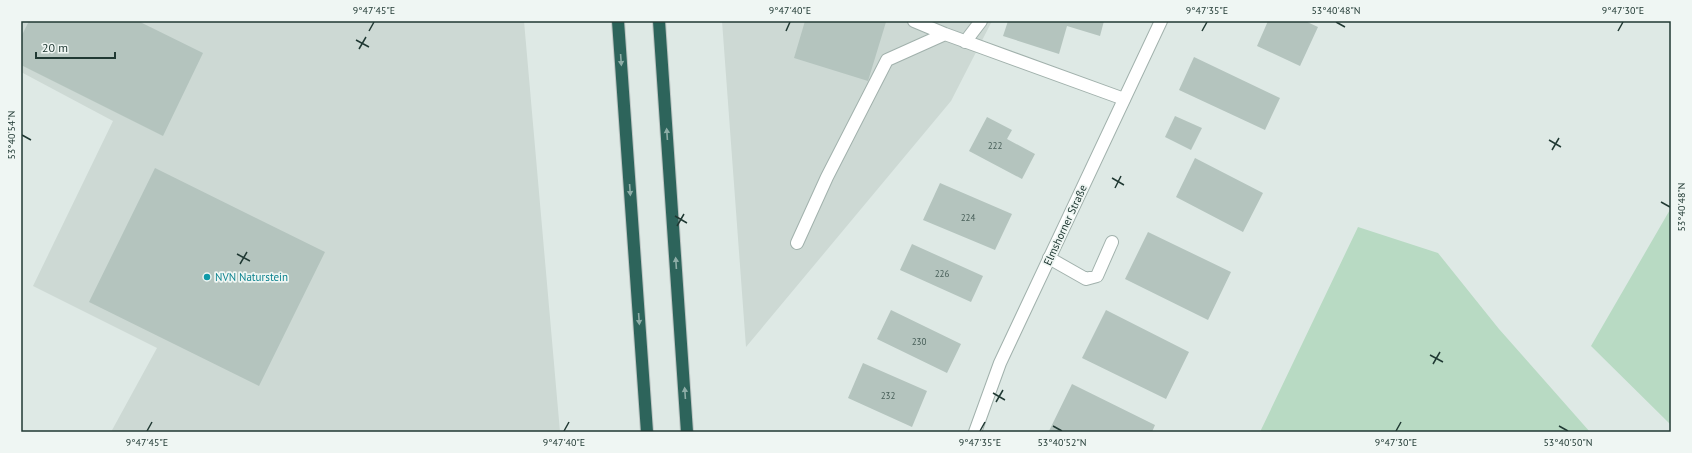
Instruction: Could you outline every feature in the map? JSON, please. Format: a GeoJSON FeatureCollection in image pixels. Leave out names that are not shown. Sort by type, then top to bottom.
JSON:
{"type":"FeatureCollection","features":[{"type":"Feature","properties":{"kind":"highway"},"geometry":{"type":"LineString","coordinates":[[618,21],[647,432]]}},
{"type":"Feature","properties":{"kind":"highway"},"geometry":{"type":"LineString","coordinates":[[659,21],[687,432]]}},
{"type":"Feature","properties":{"kind":"street"},"geometry":{"type":"LineString","coordinates":[[914,21],[965,42],[1124,99]]}},
{"type":"Feature","properties":{"kind":"street"},"geometry":{"type":"LineString","coordinates":[[965,42],[981,21]]}},
{"type":"Feature","properties":{"kind":"street","name":"Elmshorner Straße"},"geometry":{"type":"LineString","coordinates":[[975,432],[1000,363],[1161,21]]}},
{"type":"Feature","properties":{"kind":"street"},"geometry":{"type":"LineString","coordinates":[[798,244],[827,178],[886,60],[945,34]]}},
{"type":"Feature","properties":{"kind":"street"},"geometry":{"type":"LineString","coordinates":[[1049,258],[1086,279],[1097,276],[1112,242]]}},
{"type":"Feature","properties":{"kind":"shaded area"},"geometry":{"type":"Polygon","coordinates":[[[21,21],[524,21],[560,432],[111,432],[157,348],[33,286],[113,121],[21,72],[21,21]]]}},
{"type":"Feature","properties":{"kind":"shaded area"},"geometry":{"type":"Polygon","coordinates":[[[722,21],[992,21],[951,101],[746,347],[722,21]]]}},
{"type":"Feature","properties":{"kind":"green space"},"geometry":{"type":"Polygon","coordinates":[[[1671,208],[1671,425],[1591,346],[1671,208]]]}},
{"type":"Feature","properties":{"kind":"green space"},"geometry":{"type":"Polygon","coordinates":[[[1358,227],[1438,253],[1499,329],[1590,432],[1260,432],[1358,227]]]}},
{"type":"Feature","properties":{"kind":"building"},"geometry":{"type":"Polygon","coordinates":[[[29,21],[138,21],[203,53],[163,136],[21,65],[21,37],[29,21]]]}},
{"type":"Feature","properties":{"kind":"building"},"geometry":{"type":"Polygon","coordinates":[[[805,21],[886,22],[868,81],[794,58],[805,21]]]}},
{"type":"Feature","properties":{"kind":"building"},"geometry":{"type":"Polygon","coordinates":[[[1008,21],[1104,21],[1100,36],[1067,26],[1059,54],[1003,36],[1008,21]]]}},
{"type":"Feature","properties":{"kind":"building"},"geometry":{"type":"Polygon","coordinates":[[[1268,21],[1305,21],[1318,27],[1300,66],[1257,46],[1268,21]]]}},
{"type":"Feature","properties":{"kind":"building"},"geometry":{"type":"Polygon","coordinates":[[[1194,57],[1280,98],[1265,130],[1179,90],[1194,57]]]}},
{"type":"Feature","properties":{"kind":"building"},"geometry":{"type":"Polygon","coordinates":[[[1175,116],[1202,128],[1191,150],[1165,137],[1175,116]]]}},
{"type":"Feature","properties":{"kind":"building"},"geometry":{"type":"Polygon","coordinates":[[[987,117],[1012,130],[1007,139],[1035,154],[1022,179],[969,151],[987,117]]]}},
{"type":"Feature","properties":{"kind":"building"},"geometry":{"type":"Polygon","coordinates":[[[1195,158],[1263,193],[1243,232],[1176,197],[1195,158]]]}},
{"type":"Feature","properties":{"kind":"building","name":"NVN Naturstein"},"geometry":{"type":"Polygon","coordinates":[[[155,168],[325,252],[259,386],[89,302],[155,168]]]}},
{"type":"Feature","properties":{"kind":"building"},"geometry":{"type":"Polygon","coordinates":[[[940,183],[1012,214],[995,250],[923,220],[940,183]]]}},
{"type":"Feature","properties":{"kind":"building"},"geometry":{"type":"Polygon","coordinates":[[[1148,232],[1231,272],[1208,320],[1125,279],[1148,232]]]}},
{"type":"Feature","properties":{"kind":"building"},"geometry":{"type":"Polygon","coordinates":[[[912,244],[983,276],[971,302],[900,270],[912,244]]]}},
{"type":"Feature","properties":{"kind":"building"},"geometry":{"type":"Polygon","coordinates":[[[891,310],[961,344],[947,373],[877,339],[891,310]]]}},
{"type":"Feature","properties":{"kind":"building"},"geometry":{"type":"Polygon","coordinates":[[[1106,310],[1189,352],[1166,399],[1082,358],[1106,310]]]}},
{"type":"Feature","properties":{"kind":"building"},"geometry":{"type":"Polygon","coordinates":[[[863,363],[927,391],[912,427],[848,398],[863,363]]]}},
{"type":"Feature","properties":{"kind":"building"},"geometry":{"type":"Polygon","coordinates":[[[1072,384],[1155,425],[1152,432],[1049,431],[1072,384]]]}},
{"type":"Feature","properties":{"kind":"place","name":"NVN Naturstein"},"geometry":{"type":"Point","coordinates":[207,277]}}]}
